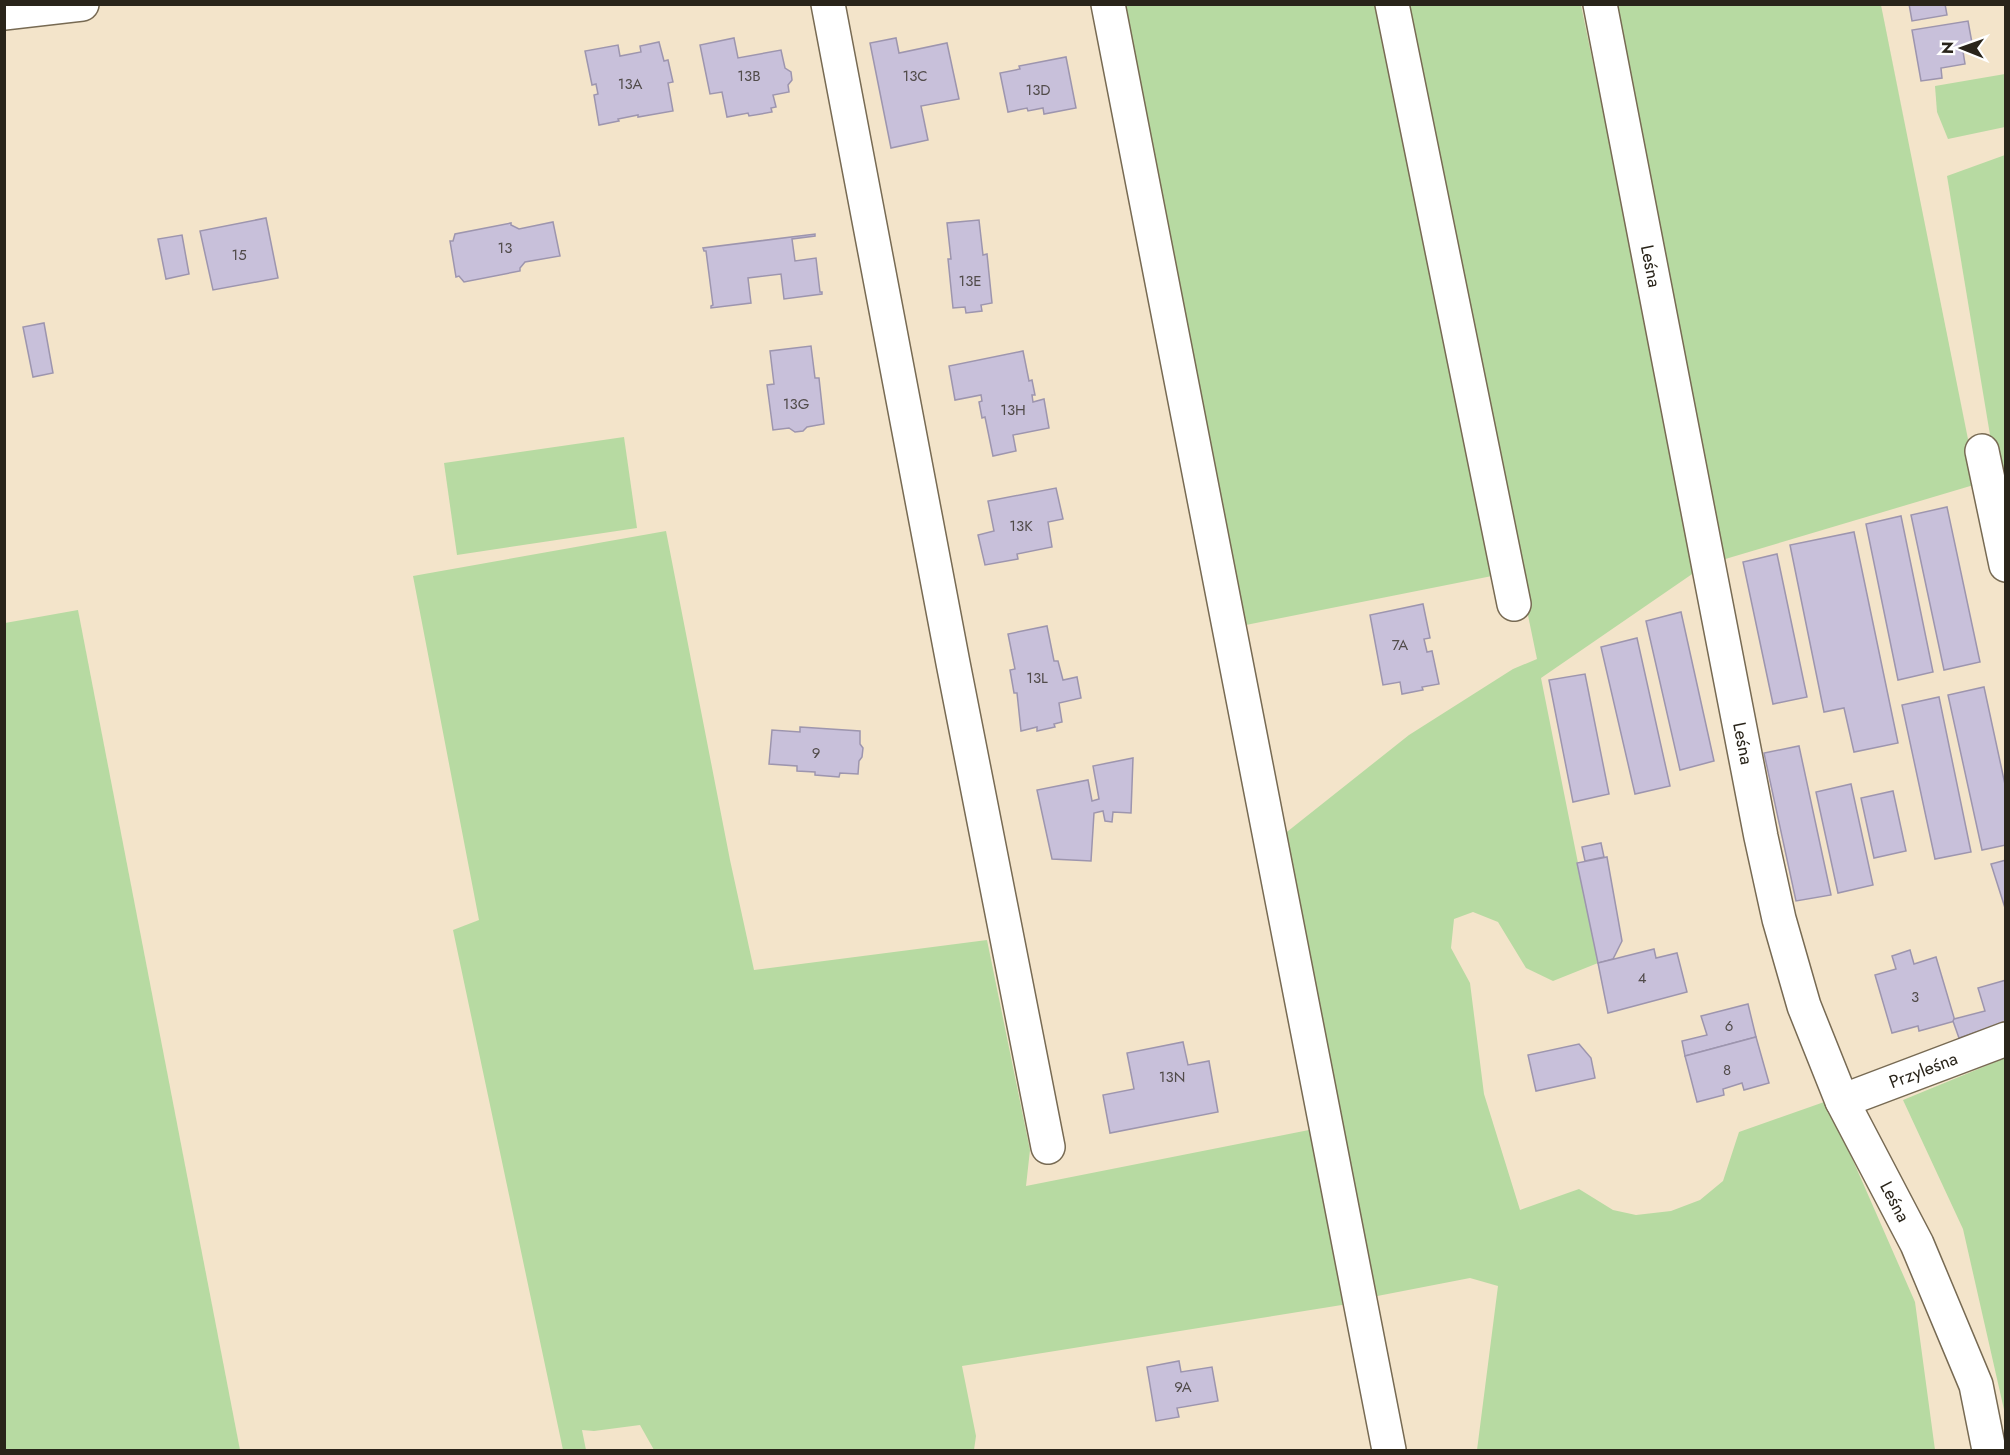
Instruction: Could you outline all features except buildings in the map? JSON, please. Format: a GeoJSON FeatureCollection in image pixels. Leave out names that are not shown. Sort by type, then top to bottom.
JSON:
{"type":"FeatureCollection","features":[{"type":"Feature","properties":{"kind":"street"},"geometry":{"type":"LineString","coordinates":[[4,13],[82,4]]}},
{"type":"Feature","properties":{"kind":"street"},"geometry":{"type":"LineString","coordinates":[[828,4],[953,663],[1048,1147]]}},
{"type":"Feature","properties":{"kind":"street"},"geometry":{"type":"LineString","coordinates":[[1108,4],[1389,1450]]}},
{"type":"Feature","properties":{"kind":"street"},"geometry":{"type":"LineString","coordinates":[[1392,4],[1514,604]]}},
{"type":"Feature","properties":{"kind":"street","name":"Leśna"},"geometry":{"type":"LineString","coordinates":[[1600,4],[1761,837],[1779,919],[1804,1006],[1842,1101],[1917,1244],[1976,1385],[1989,1450]]}},
{"type":"Feature","properties":{"kind":"street"},"geometry":{"type":"LineString","coordinates":[[1982,451],[2006,566]]}},
{"type":"Feature","properties":{"kind":"street","name":"Przyleśna"},"geometry":{"type":"LineString","coordinates":[[1842,1101],[2006,1039]]}},
{"type":"Feature","properties":{"kind":"green space"},"geometry":{"type":"Polygon","coordinates":[[[1119,5],[1382,5],[1497,575],[1236,627],[1119,5]]]}},
{"type":"Feature","properties":{"kind":"green space"},"geometry":{"type":"Polygon","coordinates":[[[1402,5],[1581,5],[1698,570],[1541,678],[1598,963],[1553,981],[1526,968],[1498,922],[1473,912],[1454,919],[1451,948],[1470,983],[1484,1094],[1520,1210],[1579,1189],[1613,1210],[1636,1215],[1671,1211],[1700,1200],[1723,1181],[1739,1132],[1827,1101],[1915,1302],[1935,1450],[1477,1450],[1498,1286],[1470,1278],[1367,1298],[1278,839],[1409,735],[1513,669],[1537,659],[1402,5]]]}},
{"type":"Feature","properties":{"kind":"green space"},"geometry":{"type":"Polygon","coordinates":[[[1614,5],[1881,5],[1977,484],[1722,560],[1614,5]]]}},
{"type":"Feature","properties":{"kind":"green space"},"geometry":{"type":"Polygon","coordinates":[[[2005,74],[2005,127],[1948,139],[1937,112],[1935,86],[2005,74]]]}},
{"type":"Feature","properties":{"kind":"green space"},"geometry":{"type":"Polygon","coordinates":[[[2005,155],[2006,475],[1997,477],[1947,176],[2005,155]]]}},
{"type":"Feature","properties":{"kind":"green space"},"geometry":{"type":"Polygon","coordinates":[[[624,437],[637,528],[457,555],[444,463],[624,437]]]}},
{"type":"Feature","properties":{"kind":"green space"},"geometry":{"type":"Polygon","coordinates":[[[666,531],[730,860],[754,970],[987,940],[1030,1150],[1026,1186],[1319,1128],[1348,1304],[962,1366],[976,1436],[974,1450],[654,1450],[640,1425],[594,1431],[582,1430],[586,1450],[563,1450],[453,930],[479,920],[413,576],[666,531]]]}},
{"type":"Feature","properties":{"kind":"green space"},"geometry":{"type":"Polygon","coordinates":[[[78,610],[240,1450],[5,1450],[5,623],[78,610]]]}},
{"type":"Feature","properties":{"kind":"green space"},"geometry":{"type":"Polygon","coordinates":[[[2005,1058],[2005,1414],[1963,1229],[1903,1100],[2005,1058]]]}}]}
